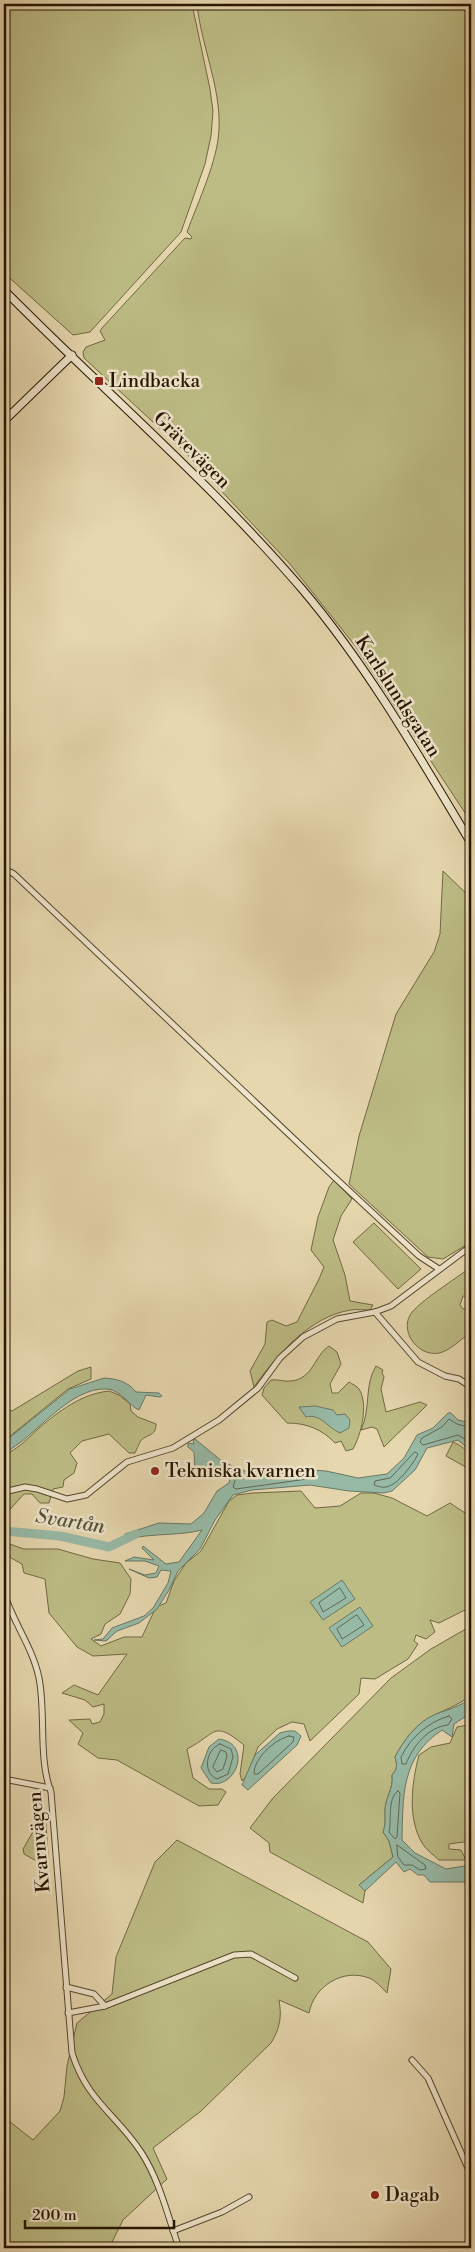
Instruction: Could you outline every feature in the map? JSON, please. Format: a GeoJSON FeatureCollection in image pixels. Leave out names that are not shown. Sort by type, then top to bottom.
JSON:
{"type":"FeatureCollection","features":[{"type":"Feature","properties":{"kind":"main road","name":"Grävevägen"},"geometry":{"type":"LineString","coordinates":[[4,290],[180,460],[288,574]]}},
{"type":"Feature","properties":{"kind":"main road"},"geometry":{"type":"LineString","coordinates":[[4,421],[72,355]]}},
{"type":"Feature","properties":{"kind":"main road","name":"Karlslundsgatan"},"geometry":{"type":"LineString","coordinates":[[288,574],[322,614],[366,673],[471,843]]}},
{"type":"Feature","properties":{"kind":"street"},"geometry":{"type":"LineString","coordinates":[[4,869],[14,874],[419,1256],[439,1269]]}},
{"type":"Feature","properties":{"kind":"street"},"geometry":{"type":"LineString","coordinates":[[4,1492],[25,1487],[67,1499],[86,1495],[127,1462],[173,1448],[219,1420],[258,1388],[280,1358],[303,1337],[337,1319],[375,1312],[395,1303],[471,1246]]}},
{"type":"Feature","properties":{"kind":"street"},"geometry":{"type":"LineString","coordinates":[[375,1312],[418,1362],[445,1376],[459,1379],[471,1387]]}},
{"type":"Feature","properties":{"kind":"street","name":"Kvarnvägen"},"geometry":{"type":"LineString","coordinates":[[4,1593],[38,1676],[50,1788],[72,2053],[77,2068],[90,2092],[141,2152],[152,2174],[179,2248]]}},
{"type":"Feature","properties":{"kind":"street"},"geometry":{"type":"LineString","coordinates":[[4,1779],[50,1788]]}},
{"type":"Feature","properties":{"kind":"street"},"geometry":{"type":"LineString","coordinates":[[68,2013],[105,2006],[234,1955],[251,1954],[295,1978]]}},
{"type":"Feature","properties":{"kind":"street"},"geometry":{"type":"LineString","coordinates":[[66,1987],[94,1994],[105,2006]]}},
{"type":"Feature","properties":{"kind":"street"},"geometry":{"type":"LineString","coordinates":[[412,2060],[428,2078],[471,2175]]}},
{"type":"Feature","properties":{"kind":"street"},"geometry":{"type":"LineString","coordinates":[[173,2231],[222,2212],[249,2197]]}},
{"type":"Feature","properties":{"kind":"shaded area"},"geometry":{"type":"Polygon","coordinates":[[[4,4],[192,4],[213,111],[211,136],[205,164],[181,232],[90,332],[73,335],[4,273],[4,4]]]}},
{"type":"Feature","properties":{"kind":"shaded area"},"geometry":{"type":"Polygon","coordinates":[[[197,4],[471,4],[471,822],[356,647],[290,564],[181,448],[84,358],[83,352],[86,347],[105,340],[100,331],[102,328],[185,238],[191,239],[192,237],[187,232],[211,167],[219,129],[217,98],[202,35],[197,4]]]}},
{"type":"Feature","properties":{"kind":"shaded area"},"geometry":{"type":"Polygon","coordinates":[[[443,871],[471,898],[471,1242],[443,1259],[428,1257],[349,1184],[359,1136],[396,1014],[434,952],[440,934],[443,871]]]}},
{"type":"Feature","properties":{"kind":"shaded area"},"geometry":{"type":"Polygon","coordinates":[[[334,1180],[352,1199],[341,1216],[333,1240],[345,1275],[350,1301],[373,1305],[370,1310],[353,1310],[336,1314],[308,1329],[295,1339],[254,1387],[250,1371],[265,1344],[267,1322],[272,1320],[286,1326],[297,1322],[324,1267],[311,1250],[318,1217],[329,1187],[334,1180]]]}},
{"type":"Feature","properties":{"kind":"shaded area"},"geometry":{"type":"Polygon","coordinates":[[[374,1223],[421,1269],[398,1289],[353,1242],[374,1223]]]}},
{"type":"Feature","properties":{"kind":"shaded area"},"geometry":{"type":"Polygon","coordinates":[[[471,1267],[471,1297],[463,1296],[460,1305],[463,1309],[471,1308],[471,1332],[443,1352],[432,1353],[418,1347],[413,1342],[408,1329],[410,1315],[429,1297],[471,1267]]]}},
{"type":"Feature","properties":{"kind":"shaded area"},"geometry":{"type":"Polygon","coordinates":[[[329,1346],[337,1352],[341,1364],[330,1384],[332,1393],[338,1393],[349,1382],[359,1389],[362,1395],[364,1411],[359,1436],[353,1449],[346,1451],[341,1441],[335,1443],[319,1431],[307,1426],[287,1423],[262,1395],[264,1388],[271,1380],[291,1381],[304,1376],[329,1346]]]}},
{"type":"Feature","properties":{"kind":"shaded area"},"geometry":{"type":"Polygon","coordinates":[[[376,1366],[383,1370],[384,1377],[381,1389],[386,1412],[420,1402],[427,1405],[384,1447],[377,1429],[372,1427],[361,1430],[366,1414],[370,1381],[376,1366]]]}},
{"type":"Feature","properties":{"kind":"shaded area"},"geometry":{"type":"Polygon","coordinates":[[[91,1367],[91,1379],[68,1389],[4,1441],[4,1408],[12,1411],[78,1371],[91,1367]]]}},
{"type":"Feature","properties":{"kind":"shaded area"},"geometry":{"type":"Polygon","coordinates":[[[109,1391],[119,1395],[130,1404],[131,1411],[138,1417],[156,1424],[153,1433],[142,1439],[135,1453],[129,1453],[109,1434],[82,1441],[70,1453],[77,1463],[74,1473],[64,1480],[63,1487],[53,1489],[49,1503],[40,1503],[32,1494],[24,1494],[4,1516],[4,1455],[18,1447],[46,1422],[71,1404],[89,1396],[109,1391]]]}},
{"type":"Feature","properties":{"kind":"shaded area"},"geometry":{"type":"Polygon","coordinates":[[[453,1442],[462,1447],[467,1453],[471,1470],[446,1456],[453,1442]]]}},
{"type":"Feature","properties":{"kind":"shaded area"},"geometry":{"type":"Polygon","coordinates":[[[301,1491],[315,1508],[340,1506],[361,1493],[374,1493],[392,1498],[427,1516],[450,1503],[471,1517],[471,1607],[439,1623],[430,1620],[435,1632],[426,1639],[416,1635],[414,1641],[418,1644],[408,1659],[375,1679],[361,1678],[359,1694],[310,1741],[304,1724],[292,1722],[277,1729],[258,1747],[247,1775],[242,1781],[240,1774],[244,1745],[234,1737],[220,1731],[215,1732],[187,1749],[193,1778],[209,1789],[222,1789],[226,1792],[218,1805],[199,1806],[117,1760],[98,1758],[78,1744],[83,1733],[69,1720],[90,1719],[92,1724],[100,1722],[104,1714],[104,1704],[93,1707],[85,1700],[62,1693],[74,1685],[98,1695],[127,1654],[93,1656],[77,1647],[49,1613],[45,1579],[24,1573],[22,1564],[4,1554],[4,1542],[24,1549],[58,1549],[93,1559],[120,1563],[131,1579],[130,1594],[120,1614],[105,1624],[101,1634],[91,1639],[101,1646],[124,1637],[142,1637],[156,1607],[166,1603],[174,1581],[186,1563],[201,1551],[229,1501],[237,1495],[301,1491]]]}},
{"type":"Feature","properties":{"kind":"shaded area"},"geometry":{"type":"Polygon","coordinates":[[[471,1626],[471,1695],[419,1725],[405,1740],[395,1757],[396,1766],[385,1806],[383,1832],[389,1841],[393,1857],[359,1885],[365,1891],[363,1903],[270,1852],[269,1843],[250,1828],[273,1798],[391,1678],[431,1649],[471,1626]]]}},
{"type":"Feature","properties":{"kind":"shaded area"},"geometry":{"type":"Polygon","coordinates":[[[468,1725],[471,1766],[471,1841],[449,1844],[449,1849],[461,1850],[466,1860],[439,1860],[422,1843],[414,1822],[412,1799],[419,1755],[431,1747],[450,1743],[457,1727],[468,1725]]]}},
{"type":"Feature","properties":{"kind":"shaded area"},"geometry":{"type":"Polygon","coordinates":[[[45,1811],[49,1868],[24,1854],[23,1849],[45,1811]]]}},
{"type":"Feature","properties":{"kind":"shaded area"},"geometry":{"type":"Polygon","coordinates":[[[177,1840],[368,1942],[391,1969],[387,1993],[371,1979],[349,1975],[323,1987],[312,2003],[309,2013],[279,2000],[280,2022],[271,2043],[201,2111],[153,2148],[167,2179],[123,2220],[109,2248],[4,2248],[4,2117],[33,2140],[60,2111],[64,2097],[67,2066],[77,2023],[112,1994],[116,1957],[155,1862],[177,1840]]]}},
{"type":"Feature","properties":{"kind":"water"},"geometry":{"type":"Polygon","coordinates":[[[104,1378],[121,1381],[129,1385],[136,1392],[159,1393],[162,1396],[146,1395],[139,1410],[113,1390],[94,1390],[66,1404],[16,1446],[4,1453],[4,1442],[70,1389],[104,1378]]]}},
{"type":"Feature","properties":{"kind":"water"},"geometry":{"type":"Polygon","coordinates":[[[315,1406],[333,1410],[337,1415],[345,1414],[350,1420],[349,1428],[340,1433],[316,1417],[306,1417],[299,1407],[315,1406]]]}},
{"type":"Feature","properties":{"kind":"water"},"geometry":{"type":"Polygon","coordinates":[[[448,1413],[451,1413],[458,1420],[471,1423],[471,1456],[464,1445],[458,1440],[427,1448],[415,1470],[392,1491],[384,1493],[349,1491],[310,1485],[252,1490],[233,1495],[215,1520],[200,1549],[178,1571],[157,1609],[139,1623],[117,1631],[106,1641],[94,1640],[103,1639],[112,1628],[144,1616],[153,1608],[168,1583],[171,1571],[161,1570],[157,1577],[149,1578],[129,1569],[145,1575],[156,1573],[159,1566],[145,1561],[125,1561],[134,1557],[154,1560],[142,1548],[143,1546],[166,1564],[179,1562],[202,1530],[128,1539],[125,1534],[159,1523],[191,1524],[204,1513],[217,1491],[229,1483],[230,1477],[226,1475],[195,1467],[194,1452],[188,1447],[188,1443],[194,1444],[193,1440],[195,1439],[223,1462],[247,1472],[283,1468],[326,1471],[358,1478],[387,1474],[404,1458],[417,1435],[433,1428],[448,1413]]]}},
{"type":"Feature","properties":{"kind":"water"},"geometry":{"type":"Polygon","coordinates":[[[342,1580],[355,1599],[323,1620],[310,1602],[342,1580]]]}},
{"type":"Feature","properties":{"kind":"water"},"geometry":{"type":"Polygon","coordinates":[[[360,1607],[373,1626],[342,1647],[329,1628],[360,1607]]]}},
{"type":"Feature","properties":{"kind":"water"},"geometry":{"type":"Polygon","coordinates":[[[471,1698],[471,1713],[454,1724],[452,1737],[442,1730],[419,1752],[412,1765],[404,1793],[402,1840],[415,1853],[446,1869],[471,1865],[471,1882],[430,1882],[424,1875],[418,1875],[410,1869],[404,1872],[396,1862],[365,1891],[359,1885],[393,1857],[389,1841],[383,1832],[385,1806],[392,1784],[392,1775],[396,1769],[395,1757],[398,1751],[423,1721],[458,1706],[471,1698]]]}},
{"type":"Feature","properties":{"kind":"water"},"geometry":{"type":"Polygon","coordinates":[[[295,1731],[301,1736],[297,1745],[248,1790],[242,1785],[255,1755],[280,1733],[295,1731]]]}},
{"type":"Feature","properties":{"kind":"water"},"geometry":{"type":"Polygon","coordinates":[[[219,1739],[229,1743],[236,1749],[237,1765],[228,1779],[220,1783],[211,1783],[201,1768],[209,1747],[219,1739]]]}},
{"type":"Feature","properties":{"kind":"waterway","name":"Svartån"},"geometry":{"type":"LineString","coordinates":[[4,1531],[60,1536],[109,1547],[136,1534]]}},
{"type":"Feature","properties":{"kind":"place","name":"Lindbacka"},"geometry":{"type":"Point","coordinates":[99,381]}},
{"type":"Feature","properties":{"kind":"place","name":"Tekniska kvarnen"},"geometry":{"type":"Point","coordinates":[155,1471]}},
{"type":"Feature","properties":{"kind":"place","name":"Dagab"},"geometry":{"type":"Point","coordinates":[375,2195]}}]}
